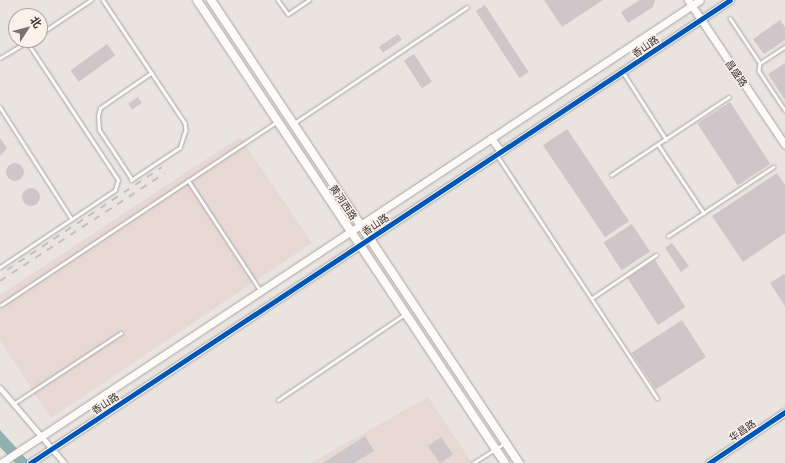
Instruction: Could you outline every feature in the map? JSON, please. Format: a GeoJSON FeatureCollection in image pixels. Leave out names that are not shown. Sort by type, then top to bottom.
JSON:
{"type":"FeatureCollection","features":[{"type":"Feature","properties":{"kind":"main road","name":"黄河西路"},"geometry":{"type":"LineString","coordinates":[[197,0],[506,463]]}},
{"type":"Feature","properties":{"kind":"main road","name":"黄河西路"},"geometry":{"type":"LineString","coordinates":[[210,0],[519,463]]}},
{"type":"Feature","properties":{"kind":"street","name":"香山路"},"geometry":{"type":"LineString","coordinates":[[1,463],[492,138],[690,3],[700,0]]}},
{"type":"Feature","properties":{"kind":"street","name":"香山路"},"geometry":{"type":"LineString","coordinates":[[30,463],[730,0]]}},
{"type":"Feature","properties":{"kind":"street","name":"昌盛路"},"geometry":{"type":"LineString","coordinates":[[690,3],[785,146]]}},
{"type":"Feature","properties":{"kind":"street"},"geometry":{"type":"LineString","coordinates":[[492,138],[499,153]]}},
{"type":"Feature","properties":{"kind":"street"},"geometry":{"type":"LineString","coordinates":[[0,388],[64,463]]}},
{"type":"Feature","properties":{"kind":"street","name":"华昌路"},"geometry":{"type":"LineString","coordinates":[[709,463],[785,412]]}},
{"type":"Feature","properties":{"kind":"lane"},"geometry":{"type":"LineString","coordinates":[[48,29],[91,0]]}},
{"type":"Feature","properties":{"kind":"lane"},"geometry":{"type":"LineString","coordinates":[[102,0],[185,123],[186,135],[180,148],[132,180],[99,130],[98,116],[100,108],[151,73]]}},
{"type":"Feature","properties":{"kind":"lane"},"geometry":{"type":"LineString","coordinates":[[278,0],[288,14],[309,0]]}},
{"type":"Feature","properties":{"kind":"lane"},"geometry":{"type":"LineString","coordinates":[[293,124],[467,7]]}},
{"type":"Feature","properties":{"kind":"lane"},"geometry":{"type":"LineString","coordinates":[[730,18],[760,63],[759,71],[785,110]]}},
{"type":"Feature","properties":{"kind":"lane"},"geometry":{"type":"LineString","coordinates":[[760,63],[785,47]]}},
{"type":"Feature","properties":{"kind":"lane"},"geometry":{"type":"LineString","coordinates":[[0,58],[15,48]]}},
{"type":"Feature","properties":{"kind":"lane"},"geometry":{"type":"LineString","coordinates":[[0,267],[115,190],[118,180],[31,48]]}},
{"type":"Feature","properties":{"kind":"lane"},"geometry":{"type":"LineString","coordinates":[[623,71],[666,139]]}},
{"type":"Feature","properties":{"kind":"lane"},"geometry":{"type":"LineString","coordinates":[[611,175],[729,97]]}},
{"type":"Feature","properties":{"kind":"lane"},"geometry":{"type":"LineString","coordinates":[[0,107],[72,218]]}},
{"type":"Feature","properties":{"kind":"lane"},"geometry":{"type":"LineString","coordinates":[[1,304],[277,121]]}},
{"type":"Feature","properties":{"kind":"lane"},"geometry":{"type":"LineString","coordinates":[[658,144],[704,213]]}},
{"type":"Feature","properties":{"kind":"lane"},"geometry":{"type":"LineString","coordinates":[[499,153],[657,398]]}},
{"type":"Feature","properties":{"kind":"lane"},"geometry":{"type":"LineString","coordinates":[[668,236],[773,167]]}},
{"type":"Feature","properties":{"kind":"lane"},"geometry":{"type":"LineString","coordinates":[[188,180],[261,291]]}},
{"type":"Feature","properties":{"kind":"lane"},"geometry":{"type":"LineString","coordinates":[[592,298],[656,255]]}},
{"type":"Feature","properties":{"kind":"lane"},"geometry":{"type":"LineString","coordinates":[[278,400],[406,314]]}},
{"type":"Feature","properties":{"kind":"lane"},"geometry":{"type":"LineString","coordinates":[[14,404],[121,333]]}},
{"type":"Feature","properties":{"kind":"lane"},"geometry":{"type":"LineString","coordinates":[[473,463],[506,443]]}},
{"type":"Feature","properties":{"kind":"shaded area"},"geometry":{"type":"Polygon","coordinates":[[[240,137],[312,243],[51,418],[0,340],[0,295],[240,137]]]}},
{"type":"Feature","properties":{"kind":"shaded area"},"geometry":{"type":"Polygon","coordinates":[[[428,397],[472,463],[311,463],[428,397]]]}},
{"type":"Feature","properties":{"kind":"water"},"geometry":{"type":"Polygon","coordinates":[[[0,430],[30,463],[15,463],[0,447],[0,430]]]}},
{"type":"Feature","properties":{"kind":"building"},"geometry":{"type":"Polygon","coordinates":[[[544,0],[603,0],[562,27],[544,0]]]}},
{"type":"Feature","properties":{"kind":"building"},"geometry":{"type":"Polygon","coordinates":[[[640,0],[655,0],[653,7],[628,23],[621,12],[640,0]]]}},
{"type":"Feature","properties":{"kind":"building"},"geometry":{"type":"Polygon","coordinates":[[[485,5],[529,72],[519,78],[476,11],[485,5]]]}},
{"type":"Feature","properties":{"kind":"building"},"geometry":{"type":"Polygon","coordinates":[[[780,20],[785,27],[785,40],[764,54],[753,39],[780,20]]]}},
{"type":"Feature","properties":{"kind":"building"},"geometry":{"type":"Polygon","coordinates":[[[398,34],[402,40],[383,53],[379,47],[398,34]]]}},
{"type":"Feature","properties":{"kind":"building"},"geometry":{"type":"Polygon","coordinates":[[[107,44],[115,55],[79,82],[71,70],[107,44]]]}},
{"type":"Feature","properties":{"kind":"building"},"geometry":{"type":"Polygon","coordinates":[[[414,54],[432,82],[422,88],[404,61],[414,54]]]}},
{"type":"Feature","properties":{"kind":"building"},"geometry":{"type":"Polygon","coordinates":[[[785,63],[785,100],[768,74],[785,63]]]}},
{"type":"Feature","properties":{"kind":"building"},"geometry":{"type":"Polygon","coordinates":[[[138,97],[142,103],[132,110],[128,104],[138,97]]]}},
{"type":"Feature","properties":{"kind":"building"},"geometry":{"type":"Polygon","coordinates":[[[730,102],[770,164],[738,185],[697,123],[730,102]]]}},
{"type":"Feature","properties":{"kind":"building"},"geometry":{"type":"Polygon","coordinates":[[[567,129],[629,221],[605,237],[543,145],[567,129]]]}},
{"type":"Feature","properties":{"kind":"building"},"geometry":{"type":"Polygon","coordinates":[[[0,138],[7,148],[0,156],[0,138]]]}},
{"type":"Feature","properties":{"kind":"building"},"geometry":{"type":"Polygon","coordinates":[[[15,163],[19,164],[23,168],[23,176],[19,180],[15,181],[11,180],[7,176],[6,172],[7,168],[11,164],[15,163]]]}},
{"type":"Feature","properties":{"kind":"building"},"geometry":{"type":"Polygon","coordinates":[[[777,173],[785,185],[785,233],[743,262],[712,216],[777,173]]]}},
{"type":"Feature","properties":{"kind":"building"},"geometry":{"type":"Polygon","coordinates":[[[31,188],[35,189],[39,193],[39,201],[35,205],[31,206],[27,205],[23,201],[22,197],[23,193],[27,189],[31,188]]]}},
{"type":"Feature","properties":{"kind":"building"},"geometry":{"type":"Polygon","coordinates":[[[632,224],[650,252],[621,270],[603,243],[632,224]]]}},
{"type":"Feature","properties":{"kind":"building"},"geometry":{"type":"Polygon","coordinates":[[[672,243],[689,266],[681,272],[665,248],[672,243]]]}},
{"type":"Feature","properties":{"kind":"building"},"geometry":{"type":"Polygon","coordinates":[[[655,260],[685,307],[658,325],[627,278],[655,260]]]}},
{"type":"Feature","properties":{"kind":"building"},"geometry":{"type":"Polygon","coordinates":[[[784,274],[785,275],[785,306],[770,283],[784,274]]]}},
{"type":"Feature","properties":{"kind":"building"},"geometry":{"type":"Polygon","coordinates":[[[682,320],[706,357],[656,390],[632,353],[682,320]]]}},
{"type":"Feature","properties":{"kind":"building"},"geometry":{"type":"Polygon","coordinates":[[[365,436],[374,451],[354,463],[323,463],[365,436]]]}},
{"type":"Feature","properties":{"kind":"building"},"geometry":{"type":"Polygon","coordinates":[[[441,437],[453,454],[440,463],[428,446],[441,437]]]}},
{"type":"Feature","properties":{"kind":"railway"},"geometry":{"type":"LineString","coordinates":[[7,270],[162,167]]}},
{"type":"Feature","properties":{"kind":"railway"},"geometry":{"type":"LineString","coordinates":[[0,281],[165,173]]}},
{"type":"Feature","properties":{"kind":"cycle path"},"geometry":{"type":"LineString","coordinates":[[30,463],[730,0]]}},
{"type":"Feature","properties":{"kind":"cycle path"},"geometry":{"type":"LineString","coordinates":[[709,463],[785,412]]}}]}
